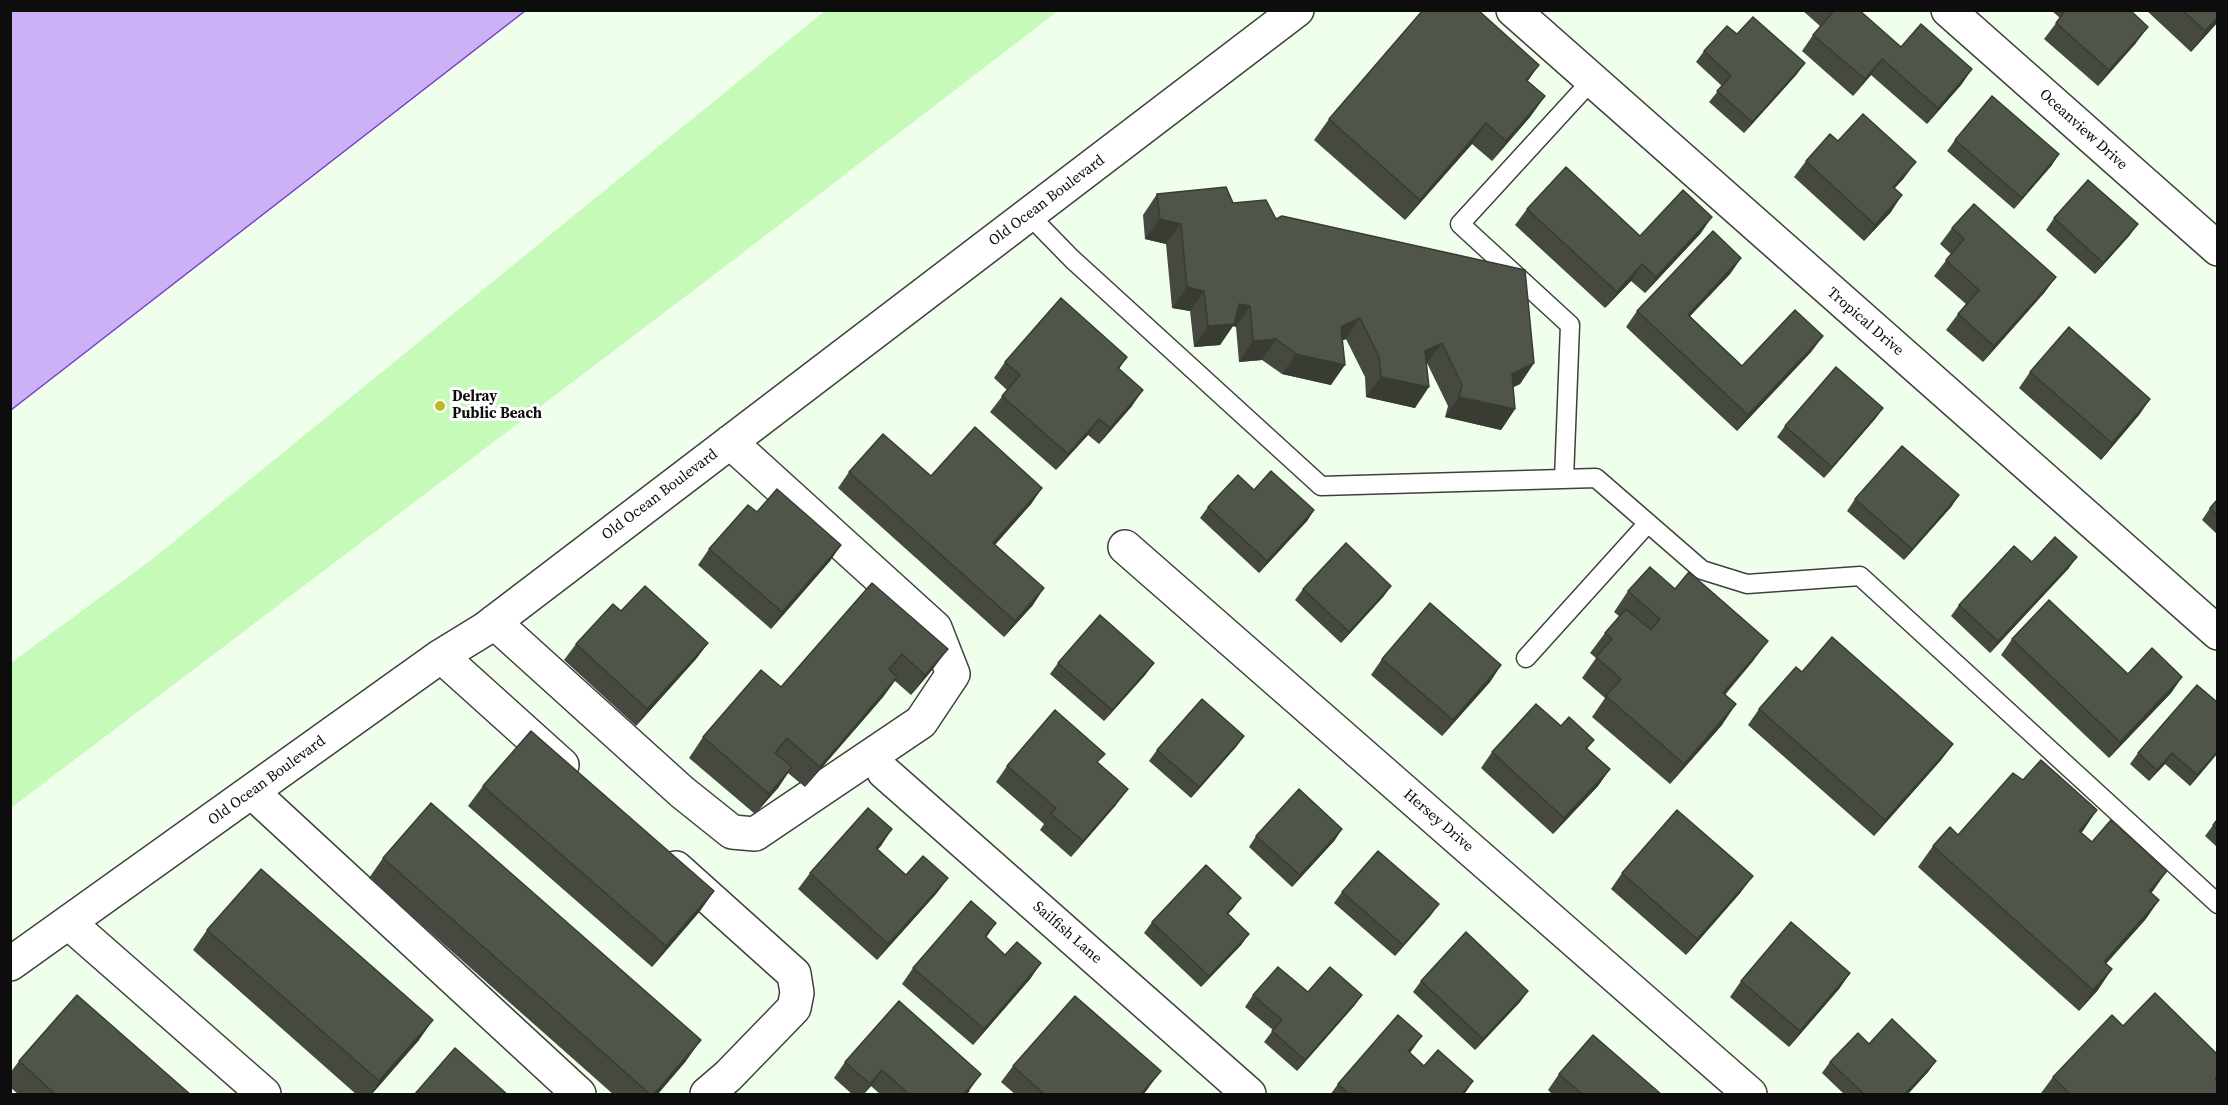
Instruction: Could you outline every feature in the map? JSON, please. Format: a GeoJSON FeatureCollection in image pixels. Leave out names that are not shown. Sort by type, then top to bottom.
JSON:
{"type":"FeatureCollection","features":[{"type":"Feature","properties":{"kind":"street","name":"Old Ocean Boulevard"},"geometry":{"type":"LineString","coordinates":[[10,964],[441,656],[494,622],[1297,10]]}},
{"type":"Feature","properties":{"kind":"street","name":"Tropical Drive"},"geometry":{"type":"LineString","coordinates":[[1513,10],[2217,633]]}},
{"type":"Feature","properties":{"kind":"street","name":"Oceanview Drive"},"geometry":{"type":"LineString","coordinates":[[1948,10],[2217,249]]}},
{"type":"Feature","properties":{"kind":"street"},"geometry":{"type":"LineString","coordinates":[[494,622],[681,792],[732,832],[755,834],[921,722],[953,674],[935,628],[730,442]]}},
{"type":"Feature","properties":{"kind":"street","name":"Hersey Drive"},"geometry":{"type":"LineString","coordinates":[[1125,547],[1750,1095]]}},
{"type":"Feature","properties":{"kind":"street"},"geometry":{"type":"LineString","coordinates":[[441,656],[583,783]]}},
{"type":"Feature","properties":{"kind":"street","name":"Sailfish Lane"},"geometry":{"type":"LineString","coordinates":[[884,772],[1249,1095]]}},
{"type":"Feature","properties":{"kind":"street"},"geometry":{"type":"LineString","coordinates":[[252,792],[579,1095]]}},
{"type":"Feature","properties":{"kind":"street"},"geometry":{"type":"LineString","coordinates":[[654,847],[794,974],[798,993],[794,1008],[707,1095]]}},
{"type":"Feature","properties":{"kind":"street"},"geometry":{"type":"LineString","coordinates":[[69,923],[264,1095]]}},
{"type":"Feature","properties":{"kind":"lane"},"geometry":{"type":"LineString","coordinates":[[1564,479],[1570,325],[1460,224],[1592,80]]}},
{"type":"Feature","properties":{"kind":"lane"},"geometry":{"type":"LineString","coordinates":[[1029,215],[1080,267],[1321,486],[1596,478],[1702,570],[1747,584],[1860,576],[2217,904]]}},
{"type":"Feature","properties":{"kind":"lane"},"geometry":{"type":"LineString","coordinates":[[1526,658],[1648,523]]}},
{"type":"Feature","properties":{"kind":"sand","name":"Delray Public Beach"},"geometry":{"type":"Polygon","coordinates":[[[826,10],[1058,11],[11,808],[11,663],[155,557],[826,10]]]}},
{"type":"Feature","properties":{"kind":"shaded area"},"geometry":{"type":"Polygon","coordinates":[[[11,10],[525,10],[525,11],[11,410],[11,10]]]}},
{"type":"Feature","properties":{"kind":"building"},"geometry":{"type":"Polygon","coordinates":[[[1423,10],[1478,10],[1539,65],[1526,80],[1545,96],[1506,141],[1486,123],[1420,200],[1329,119],[1423,10]]]}},
{"type":"Feature","properties":{"kind":"building"},"geometry":{"type":"Polygon","coordinates":[[[1832,10],[1859,10],[1901,47],[1921,24],[1972,69],[1938,108],[1882,59],[1865,79],[1813,35],[1833,12],[1832,10]]]}},
{"type":"Feature","properties":{"kind":"building"},"geometry":{"type":"Polygon","coordinates":[[[2066,10],[2130,10],[2148,27],[2109,70],[2056,23],[2066,10]]]}},
{"type":"Feature","properties":{"kind":"building"},"geometry":{"type":"Polygon","coordinates":[[[2182,10],[2217,10],[2217,18],[2205,31],[2182,10]]]}},
{"type":"Feature","properties":{"kind":"building"},"geometry":{"type":"Polygon","coordinates":[[[1753,17],[1805,63],[1752,122],[1717,91],[1731,76],[1704,51],[1727,26],[1737,34],[1753,17]]]}},
{"type":"Feature","properties":{"kind":"building"},"geometry":{"type":"Polygon","coordinates":[[[1992,96],[2059,154],[2022,198],[1955,140],[1992,96]]]}},
{"type":"Feature","properties":{"kind":"building"},"geometry":{"type":"Polygon","coordinates":[[[1863,114],[1916,162],[1893,187],[1902,195],[1875,225],[1806,161],[1830,134],[1838,141],[1863,114]]]}},
{"type":"Feature","properties":{"kind":"building"},"geometry":{"type":"Polygon","coordinates":[[[1566,167],[1640,236],[1683,190],[1712,217],[1656,277],[1642,264],[1617,292],[1527,209],[1566,167]]]}},
{"type":"Feature","properties":{"kind":"building"},"geometry":{"type":"Polygon","coordinates":[[[2088,180],[2138,224],[2103,263],[2054,218],[2088,180]]]}},
{"type":"Feature","properties":{"kind":"building"},"geometry":{"type":"Polygon","coordinates":[[[1226,187],[1233,203],[1266,200],[1276,219],[1282,216],[1525,270],[1534,363],[1512,374],[1515,409],[1459,397],[1462,385],[1442,343],[1425,351],[1429,387],[1381,377],[1379,357],[1360,318],[1341,327],[1345,365],[1296,354],[1276,339],[1253,341],[1250,306],[1239,304],[1234,324],[1208,326],[1204,291],[1187,287],[1181,224],[1160,219],[1157,194],[1226,187]]]}},
{"type":"Feature","properties":{"kind":"building"},"geometry":{"type":"Polygon","coordinates":[[[1974,204],[2056,277],[1994,346],[1958,314],[1979,290],[1946,260],[1964,239],[1952,228],[1974,204]]]}},
{"type":"Feature","properties":{"kind":"building"},"geometry":{"type":"Polygon","coordinates":[[[1713,231],[1741,258],[1688,315],[1742,366],[1795,310],[1823,336],[1748,415],[1637,311],[1713,231]]]}},
{"type":"Feature","properties":{"kind":"building"},"geometry":{"type":"Polygon","coordinates":[[[1061,298],[1127,357],[1118,368],[1143,390],[1110,428],[1099,419],[1068,454],[1002,396],[1020,375],[1005,362],[1061,298]]]}},
{"type":"Feature","properties":{"kind":"building"},"geometry":{"type":"Polygon","coordinates":[[[2069,327],[2150,399],[2112,443],[2030,372],[2069,327]]]}},
{"type":"Feature","properties":{"kind":"building"},"geometry":{"type":"Polygon","coordinates":[[[1836,367],[1883,408],[1832,467],[1785,426],[1836,367]]]}},
{"type":"Feature","properties":{"kind":"building"},"geometry":{"type":"Polygon","coordinates":[[[975,427],[1042,488],[993,543],[1044,588],[1015,621],[849,472],[883,434],[931,476],[975,427]]]}},
{"type":"Feature","properties":{"kind":"building"},"geometry":{"type":"Polygon","coordinates":[[[1902,446],[1959,495],[1912,549],[1855,499],[1902,446]]]}},
{"type":"Feature","properties":{"kind":"building"},"geometry":{"type":"Polygon","coordinates":[[[1271,471],[1314,510],[1267,561],[1208,507],[1238,475],[1254,490],[1271,471]]]}},
{"type":"Feature","properties":{"kind":"building"},"geometry":{"type":"Polygon","coordinates":[[[777,489],[841,545],[782,612],[709,549],[748,505],[757,512],[777,489]]]}},
{"type":"Feature","properties":{"kind":"building"},"geometry":{"type":"Polygon","coordinates":[[[2217,500],[2217,515],[2210,508],[2217,500]]]}},
{"type":"Feature","properties":{"kind":"building"},"geometry":{"type":"Polygon","coordinates":[[[2055,537],[2077,557],[1998,641],[1959,605],[2014,546],[2032,562],[2055,537]]]}},
{"type":"Feature","properties":{"kind":"building"},"geometry":{"type":"Polygon","coordinates":[[[1346,543],[1391,586],[1349,632],[1303,589],[1346,543]]]}},
{"type":"Feature","properties":{"kind":"building"},"geometry":{"type":"Polygon","coordinates":[[[1650,567],[1675,589],[1689,572],[1768,641],[1723,693],[1736,704],[1684,764],[1606,696],[1621,679],[1596,657],[1612,639],[1605,633],[1626,609],[1651,630],[1660,619],[1628,591],[1650,567]]]}},
{"type":"Feature","properties":{"kind":"building"},"geometry":{"type":"Polygon","coordinates":[[[872,583],[948,649],[925,675],[902,654],[889,669],[897,677],[820,767],[787,738],[775,753],[792,767],[769,794],[703,737],[761,670],[781,687],[872,583]]]}},
{"type":"Feature","properties":{"kind":"building"},"geometry":{"type":"Polygon","coordinates":[[[645,586],[708,643],[647,709],[576,644],[613,604],[621,611],[645,586]]]}},
{"type":"Feature","properties":{"kind":"building"},"geometry":{"type":"Polygon","coordinates":[[[2049,600],[2128,674],[2152,648],[2182,677],[2120,742],[2012,639],[2049,600]]]}},
{"type":"Feature","properties":{"kind":"building"},"geometry":{"type":"Polygon","coordinates":[[[1430,603],[1501,665],[1453,720],[1382,659],[1430,603]]]}},
{"type":"Feature","properties":{"kind":"building"},"geometry":{"type":"Polygon","coordinates":[[[1100,615],[1154,663],[1112,710],[1058,663],[1100,615]]]}},
{"type":"Feature","properties":{"kind":"building"},"geometry":{"type":"Polygon","coordinates":[[[1832,637],[1953,744],[1885,820],[1759,709],[1796,667],[1802,672],[1832,637]]]}},
{"type":"Feature","properties":{"kind":"building"},"geometry":{"type":"Polygon","coordinates":[[[2197,685],[2217,702],[2217,752],[2197,775],[2172,753],[2157,770],[2138,753],[2197,685]]]}},
{"type":"Feature","properties":{"kind":"building"},"geometry":{"type":"Polygon","coordinates":[[[1202,699],[1244,736],[1199,787],[1157,750],[1202,699]]]}},
{"type":"Feature","properties":{"kind":"building"},"geometry":{"type":"Polygon","coordinates":[[[1536,704],[1561,726],[1569,717],[1594,740],[1586,748],[1610,769],[1564,818],[1492,752],[1536,704]]]}},
{"type":"Feature","properties":{"kind":"building"},"geometry":{"type":"Polygon","coordinates":[[[1055,710],[1105,754],[1097,762],[1128,789],[1083,841],[1051,814],[1056,808],[1007,766],[1055,710]]]}},
{"type":"Feature","properties":{"kind":"building"},"geometry":{"type":"Polygon","coordinates":[[[531,731],[714,891],[666,946],[483,786],[531,731]]]}},
{"type":"Feature","properties":{"kind":"building"},"geometry":{"type":"Polygon","coordinates":[[[2041,760],[2097,810],[2079,831],[2092,842],[2111,820],[2167,871],[2149,891],[2159,900],[2104,962],[2112,969],[2093,990],[1933,846],[1950,827],[1958,835],[2013,773],[2023,780],[2041,760]]]}},
{"type":"Feature","properties":{"kind":"building"},"geometry":{"type":"Polygon","coordinates":[[[1299,789],[1342,829],[1300,875],[1256,836],[1299,789]]]}},
{"type":"Feature","properties":{"kind":"building"},"geometry":{"type":"Polygon","coordinates":[[[431,803],[701,1040],[653,1095],[383,858],[431,803]]]}},
{"type":"Feature","properties":{"kind":"building"},"geometry":{"type":"Polygon","coordinates":[[[868,808],[892,829],[876,848],[906,875],[923,856],[948,878],[888,944],[810,873],[868,808]]]}},
{"type":"Feature","properties":{"kind":"building"},"geometry":{"type":"Polygon","coordinates":[[[1677,810],[1753,876],[1697,939],[1622,873],[1677,810]]]}},
{"type":"Feature","properties":{"kind":"building"},"geometry":{"type":"Polygon","coordinates":[[[1378,851],[1439,904],[1403,945],[1342,892],[1378,851]]]}},
{"type":"Feature","properties":{"kind":"building"},"geometry":{"type":"Polygon","coordinates":[[[1206,865],[1241,898],[1227,913],[1249,934],[1209,976],[1152,922],[1206,865]]]}},
{"type":"Feature","properties":{"kind":"building"},"geometry":{"type":"Polygon","coordinates":[[[261,869],[433,1020],[379,1081],[207,930],[261,869]]]}},
{"type":"Feature","properties":{"kind":"building"},"geometry":{"type":"Polygon","coordinates":[[[971,901],[996,923],[985,936],[1005,955],[1017,942],[1041,963],[984,1029],[913,968],[971,901]]]}},
{"type":"Feature","properties":{"kind":"building"},"geometry":{"type":"Polygon","coordinates":[[[1791,922],[1850,973],[1800,1031],[1741,981],[1791,922]]]}},
{"type":"Feature","properties":{"kind":"building"},"geometry":{"type":"Polygon","coordinates":[[[1466,932],[1528,991],[1483,1039],[1421,981],[1466,932]]]}},
{"type":"Feature","properties":{"kind":"building"},"geometry":{"type":"Polygon","coordinates":[[[1278,967],[1308,992],[1330,967],[1362,995],[1305,1060],[1272,1031],[1282,1020],[1253,995],[1278,967]]]}},
{"type":"Feature","properties":{"kind":"building"},"geometry":{"type":"Polygon","coordinates":[[[2155,993],[2217,1054],[2215,1079],[2217,1095],[2071,1095],[2053,1077],[2112,1015],[2123,1026],[2155,993]]]}},
{"type":"Feature","properties":{"kind":"building"},"geometry":{"type":"Polygon","coordinates":[[[77,995],[191,1095],[56,1095],[19,1061],[77,995]]]}},
{"type":"Feature","properties":{"kind":"building"},"geometry":{"type":"Polygon","coordinates":[[[1075,996],[1161,1071],[1140,1095],[1045,1095],[1013,1066],[1075,996]]]}},
{"type":"Feature","properties":{"kind":"building"},"geometry":{"type":"Polygon","coordinates":[[[899,1001],[981,1074],[963,1095],[910,1095],[882,1070],[870,1084],[845,1062],[899,1001]]]}},
{"type":"Feature","properties":{"kind":"building"},"geometry":{"type":"Polygon","coordinates":[[[1398,1015],[1422,1036],[1408,1051],[1424,1066],[1438,1050],[1473,1081],[1461,1095],[1350,1095],[1338,1084],[1398,1015]]]}},
{"type":"Feature","properties":{"kind":"building"},"geometry":{"type":"Polygon","coordinates":[[[1892,1019],[1936,1061],[1904,1095],[1865,1095],[1830,1062],[1858,1033],[1869,1044],[1892,1019]]]}},
{"type":"Feature","properties":{"kind":"building"},"geometry":{"type":"Polygon","coordinates":[[[1593,1035],[1662,1095],[1583,1095],[1559,1074],[1593,1035]]]}},
{"type":"Feature","properties":{"kind":"building"},"geometry":{"type":"Polygon","coordinates":[[[455,1048],[508,1095],[414,1095],[455,1048]]]}},
{"type":"Feature","properties":{"kind":"place","name":"Delray Public Beach"},"geometry":{"type":"Point","coordinates":[440,406]}}]}
